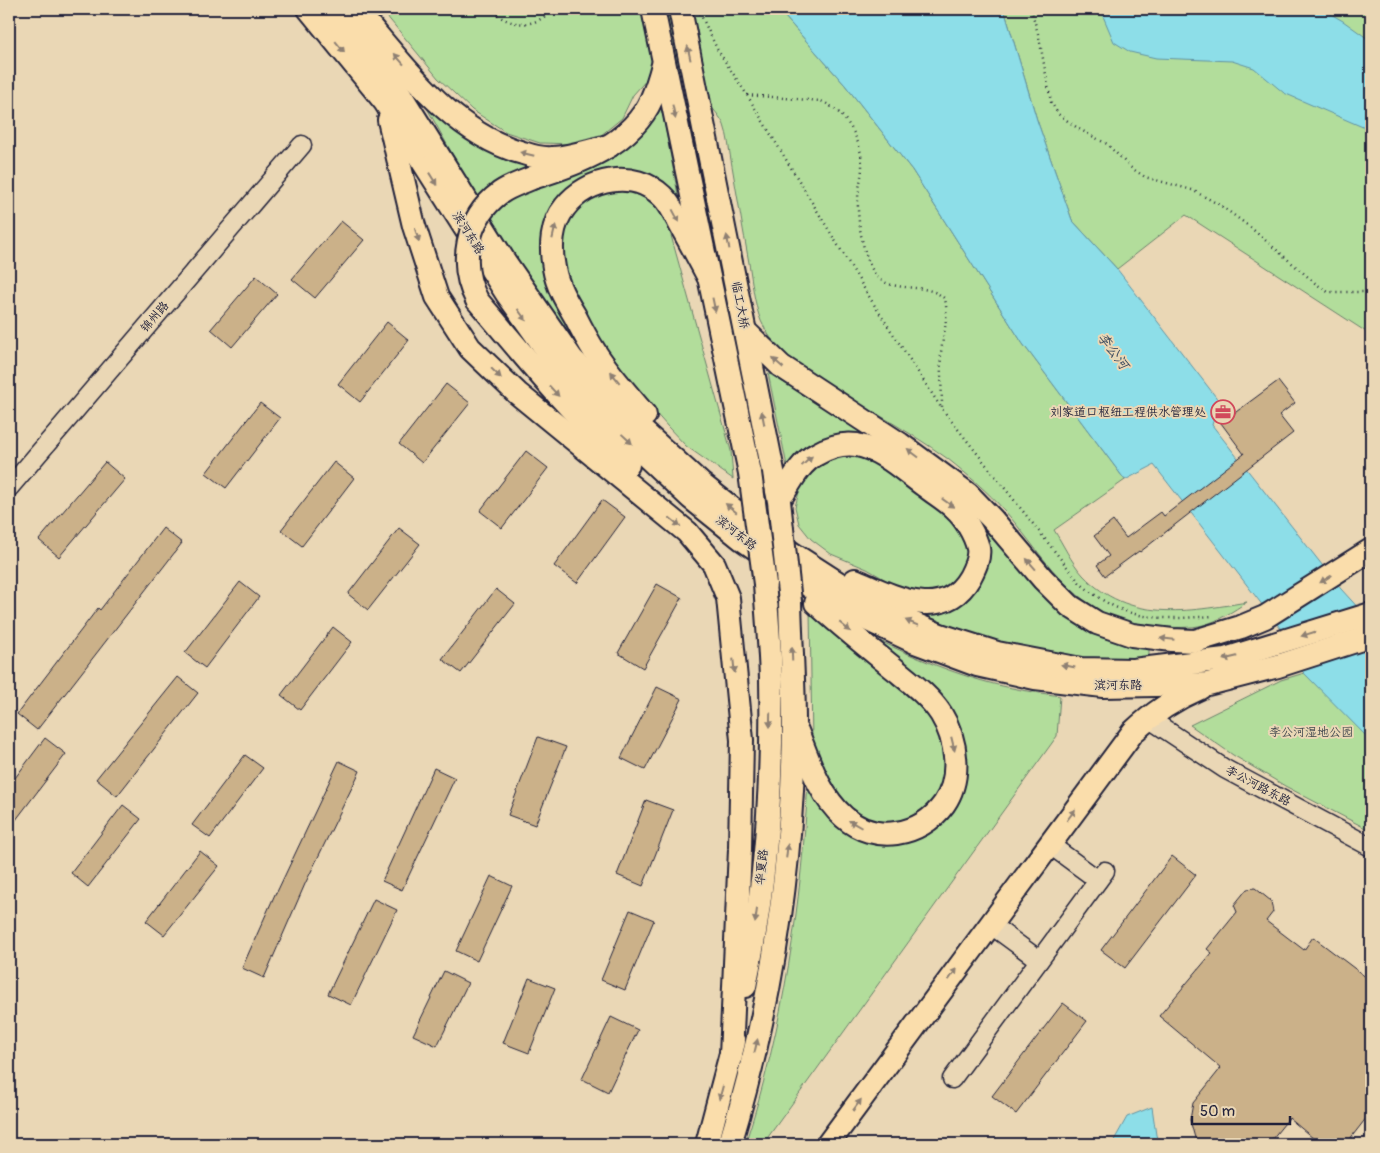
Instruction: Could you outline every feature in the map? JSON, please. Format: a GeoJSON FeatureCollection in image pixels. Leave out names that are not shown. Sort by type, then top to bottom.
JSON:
{"type":"FeatureCollection","features":[{"type":"Feature","properties":{"kind":"main road","name":"滨河东路"},"geometry":{"type":"LineString","coordinates":[[309,9],[384,102],[507,294],[559,367],[613,426],[691,498],[770,559],[815,590],[862,618],[915,642],[977,665],[1035,678],[1102,686],[1208,684],[1371,614]]}},
{"type":"Feature","properties":{"kind":"main road","name":"滨河东路"},"geometry":{"type":"LineString","coordinates":[[328,9],[359,43],[400,94],[505,262],[572,359],[637,426],[700,483],[793,554],[886,612],[940,635],[997,653],[1081,669],[1133,670],[1277,655],[1371,636]]}},
{"type":"Feature","properties":{"kind":"main road"},"geometry":{"type":"LineString","coordinates":[[356,9],[432,96],[461,123],[482,136],[510,150],[530,156],[551,159],[609,146]]}},
{"type":"Feature","properties":{"kind":"main road","name":"临工大桥"},"geometry":{"type":"LineString","coordinates":[[652,9],[750,473],[766,584]]}},
{"type":"Feature","properties":{"kind":"main road","name":"临工大桥"},"geometry":{"type":"LineString","coordinates":[[680,9],[779,501],[790,602]]}},
{"type":"Feature","properties":{"kind":"main road"},"geometry":{"type":"LineString","coordinates":[[664,64],[652,99],[640,119],[626,134],[609,146],[565,167],[508,188],[485,206],[471,231],[466,254],[469,278],[477,300],[544,380],[598,438],[634,470],[676,503],[711,525],[742,539]]}},
{"type":"Feature","properties":{"kind":"main road"},"geometry":{"type":"LineString","coordinates":[[384,102],[414,226],[437,297],[470,348],[517,393],[687,532],[714,564],[728,598],[742,740],[740,849],[731,1056]]}},
{"type":"Feature","properties":{"kind":"main road"},"geometry":{"type":"LineString","coordinates":[[700,483],[596,354],[561,293],[550,248],[555,226],[564,208],[579,193],[596,184],[615,180],[632,181],[649,186],[662,196],[672,209],[709,278]]}},
{"type":"Feature","properties":{"kind":"main road"},"geometry":{"type":"LineString","coordinates":[[746,332],[781,366],[900,444],[968,494],[1070,606],[1097,623],[1132,635],[1172,640],[1195,640],[1241,627],[1265,617],[1369,552]]}},
{"type":"Feature","properties":{"kind":"main road"},"geometry":{"type":"LineString","coordinates":[[779,501],[804,462],[816,454],[843,444],[856,445],[886,457],[956,510],[969,527],[978,549],[976,566],[963,588],[942,601],[918,604],[900,599],[793,554]]}},
{"type":"Feature","properties":{"kind":"main road"},"geometry":{"type":"LineString","coordinates":[[770,559],[820,606],[920,690],[941,714],[951,738],[956,768],[952,785],[944,803],[933,816],[904,833],[887,835],[868,831],[856,825],[844,818],[830,803],[819,785],[794,724]]}},
{"type":"Feature","properties":{"kind":"main road","name":"华夏路"},"geometry":{"type":"LineString","coordinates":[[706,1144],[731,1056],[750,963],[764,859],[770,774],[771,688],[766,584]]}},
{"type":"Feature","properties":{"kind":"main road","name":"华夏路"},"geometry":{"type":"LineString","coordinates":[[730,1144],[744,1100],[765,1008],[780,913],[790,819],[794,724],[790,602]]}},
{"type":"Feature","properties":{"kind":"main road"},"geometry":{"type":"LineString","coordinates":[[828,1144],[1133,732],[1148,718],[1182,695],[1208,684]]}},
{"type":"Feature","properties":{"kind":"street","name":"锦州路"},"geometry":{"type":"LineString","coordinates":[[9,488],[302,145]]}},
{"type":"Feature","properties":{"kind":"street","name":"李公河路东路"},"geometry":{"type":"LineString","coordinates":[[1148,718],[1225,769],[1371,847]]}},
{"type":"Feature","properties":{"kind":"street"},"geometry":{"type":"LineString","coordinates":[[952,1079],[1102,876],[1049,844]]}},
{"type":"Feature","properties":{"kind":"street"},"geometry":{"type":"LineString","coordinates":[[990,924],[1039,960]]}},
{"type":"Feature","properties":{"kind":"path"},"geometry":{"type":"LineString","coordinates":[[489,9],[506,20],[532,23],[542,20],[553,9]]}},
{"type":"Feature","properties":{"kind":"path"},"geometry":{"type":"LineString","coordinates":[[698,9],[717,49],[747,95],[873,304],[942,409],[1079,582],[1095,596],[1136,615],[1166,618],[1218,616]]}},
{"type":"Feature","properties":{"kind":"path"},"geometry":{"type":"LineString","coordinates":[[1031,9],[1039,37],[1051,102],[1058,114],[1079,129],[1107,144],[1130,167],[1145,177],[1192,190],[1220,205],[1250,227],[1328,292],[1371,292]]}},
{"type":"Feature","properties":{"kind":"path"},"geometry":{"type":"LineString","coordinates":[[747,95],[821,101],[831,105],[854,132],[861,148],[862,169],[858,201],[860,232],[873,271],[880,280],[890,285],[931,290],[945,299],[947,308],[942,352],[942,409]]}},
{"type":"Feature","properties":{"kind":"green space"},"geometry":{"type":"Polygon","coordinates":[[[381,9],[778,9],[845,85],[912,170],[1023,344],[1125,480],[1054,530],[1079,570],[1101,590],[1119,601],[1139,607],[1181,611],[1247,602],[1215,621],[1194,627],[1156,626],[1130,622],[1110,616],[1093,606],[1064,583],[998,504],[948,459],[906,431],[829,387],[797,365],[770,338],[761,321],[724,125],[710,105],[688,85],[676,78],[649,77],[633,95],[622,118],[600,136],[575,144],[540,143],[506,132],[472,110],[438,78],[381,9]]]}},
{"type":"Feature","properties":{"kind":"green space"},"geometry":{"type":"Polygon","coordinates":[[[1004,9],[1371,9],[1371,335],[1186,215],[1117,269],[1072,220],[1037,120],[1004,9]]]}},
{"type":"Feature","properties":{"kind":"green space"},"geometry":{"type":"Polygon","coordinates":[[[422,99],[526,163],[528,170],[500,181],[478,201],[422,99]]]}},
{"type":"Feature","properties":{"kind":"green space"},"geometry":{"type":"Polygon","coordinates":[[[661,105],[680,205],[640,174],[551,216],[588,360],[489,220],[504,202],[650,122],[661,105]]]}},
{"type":"Feature","properties":{"kind":"green space"},"geometry":{"type":"Polygon","coordinates":[[[617,186],[658,202],[665,214],[731,451],[733,479],[686,446],[630,384],[612,360],[565,278],[560,231],[583,200],[617,186]]]}},
{"type":"Feature","properties":{"kind":"green space"},"geometry":{"type":"Polygon","coordinates":[[[768,373],[883,444],[799,455],[787,466],[768,373]]]}},
{"type":"Feature","properties":{"kind":"green space"},"geometry":{"type":"Polygon","coordinates":[[[844,452],[879,461],[954,518],[971,550],[966,572],[935,596],[898,587],[867,569],[831,554],[811,539],[799,524],[795,507],[800,488],[808,471],[844,452]]]}},
{"type":"Feature","properties":{"kind":"green space"},"geometry":{"type":"Polygon","coordinates":[[[981,519],[1021,567],[1149,647],[1149,657],[1116,660],[1050,655],[986,639],[891,607],[955,604],[978,523],[981,519]]]}},
{"type":"Feature","properties":{"kind":"green space"},"geometry":{"type":"Polygon","coordinates":[[[810,610],[919,698],[940,731],[947,775],[928,808],[917,818],[888,825],[855,815],[827,784],[812,743],[810,610]]]}},
{"type":"Feature","properties":{"kind":"green space"},"geometry":{"type":"Polygon","coordinates":[[[870,636],[919,659],[973,678],[1013,688],[1060,696],[1057,736],[763,1144],[745,1144],[759,1100],[770,1055],[788,965],[801,874],[808,782],[820,804],[915,835],[963,754],[870,636]]]}},
{"type":"Feature","properties":{"kind":"green space","name":"李公河湿地公园"},"geometry":{"type":"Polygon","coordinates":[[[1371,653],[1371,831],[1285,786],[1233,755],[1190,725],[1281,680],[1371,653]]]}},
{"type":"Feature","properties":{"kind":"water","name":"李公河"},"geometry":{"type":"Polygon","coordinates":[[[778,9],[1004,9],[1037,120],[1072,220],[1117,269],[1219,401],[1212,425],[1341,589],[1371,622],[1371,741],[1299,668],[1284,633],[1154,465],[1125,480],[1023,344],[912,170],[845,85],[778,9]]]}},
{"type":"Feature","properties":{"kind":"water"},"geometry":{"type":"Polygon","coordinates":[[[1100,9],[1322,9],[1371,41],[1371,133],[1365,128],[1284,93],[1254,68],[1232,61],[1156,58],[1130,52],[1114,42],[1100,9]]]}},
{"type":"Feature","properties":{"kind":"water"},"geometry":{"type":"Polygon","coordinates":[[[1152,1107],[1159,1144],[1112,1144],[1127,1117],[1152,1107]]]}},
{"type":"Feature","properties":{"kind":"building"},"geometry":{"type":"Polygon","coordinates":[[[341,221],[364,240],[315,298],[292,279],[341,221]]]}},
{"type":"Feature","properties":{"kind":"building"},"geometry":{"type":"Polygon","coordinates":[[[256,276],[277,294],[232,347],[211,329],[256,276]]]}},
{"type":"Feature","properties":{"kind":"building"},"geometry":{"type":"Polygon","coordinates":[[[387,322],[409,340],[360,402],[338,384],[387,322]]]}},
{"type":"Feature","properties":{"kind":"building"},"geometry":{"type":"Polygon","coordinates":[[[1278,381],[1295,403],[1279,415],[1293,433],[1140,552],[1105,576],[1097,565],[1109,556],[1094,536],[1113,521],[1126,538],[1161,512],[1164,516],[1244,454],[1221,423],[1278,381]]]}},
{"type":"Feature","properties":{"kind":"building"},"geometry":{"type":"Polygon","coordinates":[[[446,384],[470,403],[422,463],[399,444],[446,384]]]}},
{"type":"Feature","properties":{"kind":"building"},"geometry":{"type":"Polygon","coordinates":[[[260,403],[280,418],[226,488],[206,473],[260,403]]]}},
{"type":"Feature","properties":{"kind":"building"},"geometry":{"type":"Polygon","coordinates":[[[526,451],[548,468],[502,528],[480,511],[526,451]]]}},
{"type":"Feature","properties":{"kind":"building"},"geometry":{"type":"Polygon","coordinates":[[[105,462],[125,479],[59,557],[39,540],[105,462]]]}},
{"type":"Feature","properties":{"kind":"building"},"geometry":{"type":"Polygon","coordinates":[[[334,462],[354,478],[302,546],[281,530],[334,462]]]}},
{"type":"Feature","properties":{"kind":"building"},"geometry":{"type":"Polygon","coordinates":[[[602,500],[625,517],[577,583],[554,566],[602,500]]]}},
{"type":"Feature","properties":{"kind":"building"},"geometry":{"type":"Polygon","coordinates":[[[163,528],[182,543],[37,730],[17,714],[98,608],[100,610],[163,528]]]}},
{"type":"Feature","properties":{"kind":"building"},"geometry":{"type":"Polygon","coordinates":[[[399,528],[420,544],[368,610],[348,594],[399,528]]]}},
{"type":"Feature","properties":{"kind":"building"},"geometry":{"type":"Polygon","coordinates":[[[240,582],[259,597],[205,668],[185,653],[240,582]]]}},
{"type":"Feature","properties":{"kind":"building"},"geometry":{"type":"Polygon","coordinates":[[[657,584],[682,598],[643,668],[618,653],[657,584]]]}},
{"type":"Feature","properties":{"kind":"building"},"geometry":{"type":"Polygon","coordinates":[[[496,589],[515,604],[461,673],[442,659],[496,589]]]}},
{"type":"Feature","properties":{"kind":"building"},"geometry":{"type":"Polygon","coordinates":[[[333,627],[352,642],[300,710],[281,695],[333,627]]]}},
{"type":"Feature","properties":{"kind":"building"},"geometry":{"type":"Polygon","coordinates":[[[178,677],[198,693],[117,796],[96,779],[178,677]]]}},
{"type":"Feature","properties":{"kind":"building"},"geometry":{"type":"Polygon","coordinates":[[[657,687],[682,699],[645,770],[621,758],[657,687]]]}},
{"type":"Feature","properties":{"kind":"building"},"geometry":{"type":"Polygon","coordinates":[[[538,737],[566,747],[535,825],[508,815],[538,737]]]}},
{"type":"Feature","properties":{"kind":"building"},"geometry":{"type":"Polygon","coordinates":[[[45,738],[66,754],[9,829],[9,786],[45,738]]]}},
{"type":"Feature","properties":{"kind":"building"},"geometry":{"type":"Polygon","coordinates":[[[245,755],[263,768],[210,838],[192,825],[245,755]]]}},
{"type":"Feature","properties":{"kind":"building"},"geometry":{"type":"Polygon","coordinates":[[[339,761],[360,771],[305,884],[264,978],[242,968],[339,761]]]}},
{"type":"Feature","properties":{"kind":"building"},"geometry":{"type":"Polygon","coordinates":[[[434,768],[455,778],[402,890],[382,881],[434,768]]]}},
{"type":"Feature","properties":{"kind":"building"},"geometry":{"type":"Polygon","coordinates":[[[646,800],[673,810],[643,886],[617,875],[646,800]]]}},
{"type":"Feature","properties":{"kind":"building"},"geometry":{"type":"Polygon","coordinates":[[[123,805],[141,819],[88,887],[71,873],[123,805]]]}},
{"type":"Feature","properties":{"kind":"building"},"geometry":{"type":"Polygon","coordinates":[[[200,851],[219,866],[164,935],[146,921],[200,851]]]}},
{"type":"Feature","properties":{"kind":"building"},"geometry":{"type":"Polygon","coordinates":[[[1172,856],[1196,875],[1125,968],[1101,950],[1172,856]]]}},
{"type":"Feature","properties":{"kind":"building"},"geometry":{"type":"Polygon","coordinates":[[[491,876],[512,886],[477,961],[456,951],[491,876]]]}},
{"type":"Feature","properties":{"kind":"building"},"geometry":{"type":"Polygon","coordinates":[[[1255,888],[1271,901],[1273,912],[1266,921],[1304,950],[1313,937],[1371,981],[1371,1112],[1346,1144],[1320,1144],[1289,1118],[1268,1144],[1200,1144],[1195,1138],[1190,1120],[1193,1103],[1221,1068],[1159,1016],[1212,953],[1207,949],[1237,912],[1234,905],[1247,889],[1255,888]]]}},
{"type":"Feature","properties":{"kind":"building"},"geometry":{"type":"Polygon","coordinates":[[[374,899],[397,910],[351,1005],[328,994],[374,899]]]}},
{"type":"Feature","properties":{"kind":"building"},"geometry":{"type":"Polygon","coordinates":[[[630,910],[654,920],[625,990],[601,980],[630,910]]]}},
{"type":"Feature","properties":{"kind":"building"},"geometry":{"type":"Polygon","coordinates":[[[444,971],[468,983],[437,1046],[413,1035],[444,971]]]}},
{"type":"Feature","properties":{"kind":"building"},"geometry":{"type":"Polygon","coordinates":[[[529,978],[555,988],[529,1053],[503,1043],[529,978]]]}},
{"type":"Feature","properties":{"kind":"building"},"geometry":{"type":"Polygon","coordinates":[[[1063,1003],[1087,1021],[1016,1114],[992,1096],[1063,1003]]]}},
{"type":"Feature","properties":{"kind":"building"},"geometry":{"type":"Polygon","coordinates":[[[611,1017],[638,1030],[608,1092],[582,1079],[611,1017]]]}},
{"type":"Feature","properties":{"kind":"place","name":"刘家道口枢纽工程供水管理处"},"geometry":{"type":"Point","coordinates":[1223,412]}}]}
